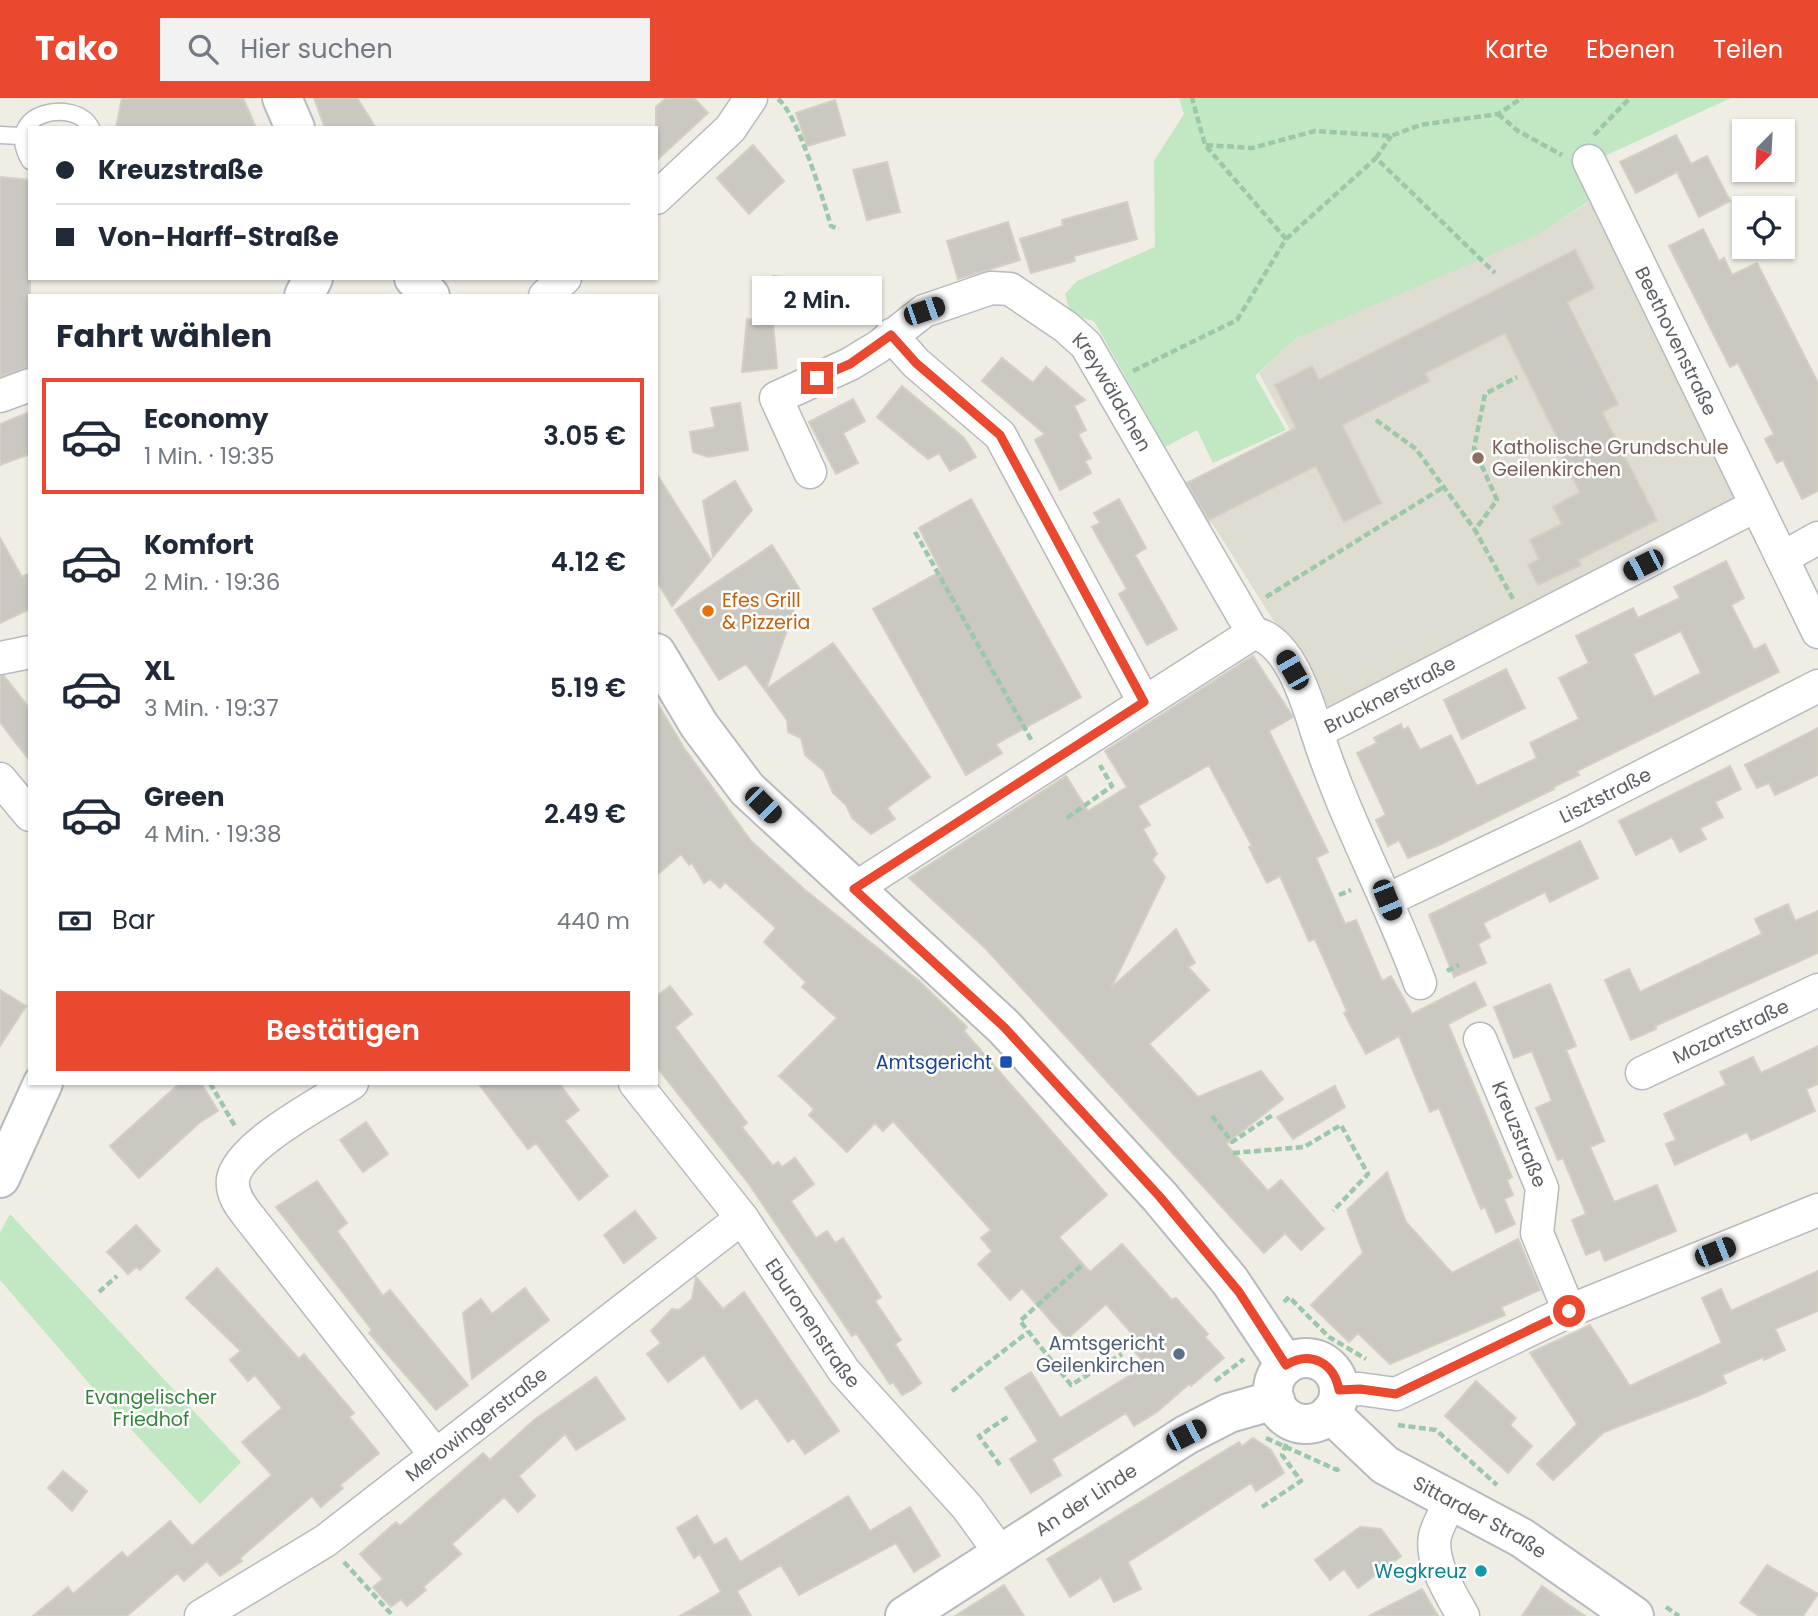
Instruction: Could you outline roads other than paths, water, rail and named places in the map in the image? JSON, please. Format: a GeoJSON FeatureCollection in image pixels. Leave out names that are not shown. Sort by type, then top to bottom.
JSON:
{"type":"FeatureCollection","features":[{"type":"Feature","properties":{"kind":"street"},"geometry":{"type":"LineString","coordinates":[[282,98],[294,126]]}},
{"type":"Feature","properties":{"kind":"street"},"geometry":{"type":"LineString","coordinates":[[658,196],[730,128],[751,98]]}},
{"type":"Feature","properties":{"kind":"street","name":"Beethovenstraße"},"geometry":{"type":"LineString","coordinates":[[1589,161],[1818,632]]}},
{"type":"Feature","properties":{"kind":"street"},"geometry":{"type":"LineString","coordinates":[[416,280],[428,294]]}},
{"type":"Feature","properties":{"kind":"street"},"geometry":{"type":"LineString","coordinates":[[547,294],[563,280]]}},
{"type":"Feature","properties":{"kind":"street","name":"Kreywäldchen"},"geometry":{"type":"LineString","coordinates":[[810,472],[776,398],[850,364],[924,311],[991,288],[1010,289],[1066,327],[1086,345],[1247,622]]}},
{"type":"Feature","properties":{"kind":"street"},"geometry":{"type":"LineString","coordinates":[[891,335],[916,363],[1000,435],[1144,702]]}},
{"type":"Feature","properties":{"kind":"street"},"geometry":{"type":"LineString","coordinates":[[0,396],[28,386]]}},
{"type":"Feature","properties":{"kind":"street","name":"Brucknerstraße"},"geometry":{"type":"LineString","coordinates":[[1247,622],[1279,648],[1304,691],[1317,732],[1755,506]]}},
{"type":"Feature","properties":{"kind":"street"},"geometry":{"type":"LineString","coordinates":[[1782,558],[1818,538]]}},
{"type":"Feature","properties":{"kind":"street"},"geometry":{"type":"LineString","coordinates":[[854,889],[1144,702],[1247,622]]}},
{"type":"Feature","properties":{"kind":"street"},"geometry":{"type":"LineString","coordinates":[[0,658],[28,653]]}},
{"type":"Feature","properties":{"kind":"street","name":"Sittarder Straße"},"geometry":{"type":"LineString","coordinates":[[658,656],[699,725],[747,789],[1004,1027],[1160,1197],[1239,1292],[1305,1398],[1385,1465],[1522,1538],[1634,1616]]}},
{"type":"Feature","properties":{"kind":"street","name":"Lisztstraße"},"geometry":{"type":"LineString","coordinates":[[1387,900],[1572,812],[1818,686]]}},
{"type":"Feature","properties":{"kind":"street"},"geometry":{"type":"LineString","coordinates":[[1317,732],[1332,779],[1387,900],[1420,983]]}},
{"type":"Feature","properties":{"kind":"street"},"geometry":{"type":"LineString","coordinates":[[0,779],[28,813]]}},
{"type":"Feature","properties":{"kind":"street","name":"Mozartstraße"},"geometry":{"type":"LineString","coordinates":[[1642,1073],[1818,990]]}},
{"type":"Feature","properties":{"kind":"street","name":"Kreuzstraße"},"geometry":{"type":"LineString","coordinates":[[1480,1039],[1542,1188],[1537,1233],[1569,1311]]}},
{"type":"Feature","properties":{"kind":"street"},"geometry":{"type":"LineString","coordinates":[[0,1178],[42,1085]]}},
{"type":"Feature","properties":{"kind":"street"},"geometry":{"type":"LineString","coordinates":[[349,1085],[250,1153],[236,1171],[233,1189],[241,1207],[434,1454]]}},
{"type":"Feature","properties":{"kind":"street","name":"Eburonenstraße"},"geometry":{"type":"LineString","coordinates":[[637,1085],[742,1219],[844,1371],[967,1507],[1002,1555]]}},
{"type":"Feature","properties":{"kind":"street"},"geometry":{"type":"LineString","coordinates":[[1305,1398],[1360,1389],[1396,1394],[1569,1311],[1818,1210]]}},
{"type":"Feature","properties":{"kind":"street","name":"Merowingerstraße"},"geometry":{"type":"LineString","coordinates":[[201,1616],[325,1541],[434,1454],[742,1219]]}},
{"type":"Feature","properties":{"kind":"street","name":"An der Linde"},"geometry":{"type":"LineString","coordinates":[[905,1616],[1186,1435],[1229,1413],[1305,1398]]}},
{"type":"Feature","properties":{"kind":"street"},"geometry":{"type":"LineString","coordinates":[[1451,1500],[1435,1537],[1436,1554],[1444,1583],[1463,1616]]}},
{"type":"Feature","properties":{"kind":"lane"},"geometry":{"type":"LineString","coordinates":[[28,156],[20,136],[25,122],[33,112],[47,105],[59,101],[80,111],[90,126]]}},
{"type":"Feature","properties":{"kind":"lane"},"geometry":{"type":"LineString","coordinates":[[0,135],[20,136]]}},
{"type":"Feature","properties":{"kind":"place","name":"Katholische Grundschule Geilenkirchen"},"geometry":{"type":"Point","coordinates":[1478,458]}},
{"type":"Feature","properties":{"kind":"place","name":"Efes Grill & Pizzeria"},"geometry":{"type":"Point","coordinates":[708,611]}},
{"type":"Feature","properties":{"kind":"place","name":"Amtsgericht"},"geometry":{"type":"Point","coordinates":[1006,1062]}},
{"type":"Feature","properties":{"kind":"place","name":"Amtsgericht Geilenkirchen"},"geometry":{"type":"Point","coordinates":[1179,1354]}},
{"type":"Feature","properties":{"kind":"place","name":"Wegkreuz"},"geometry":{"type":"Point","coordinates":[1481,1571]}},
{"type":"Feature","properties":{"kind":"park label","name":"Evangelischer Friedhof"},"geometry":{"type":"Point","coordinates":[151,1408]}}]}
